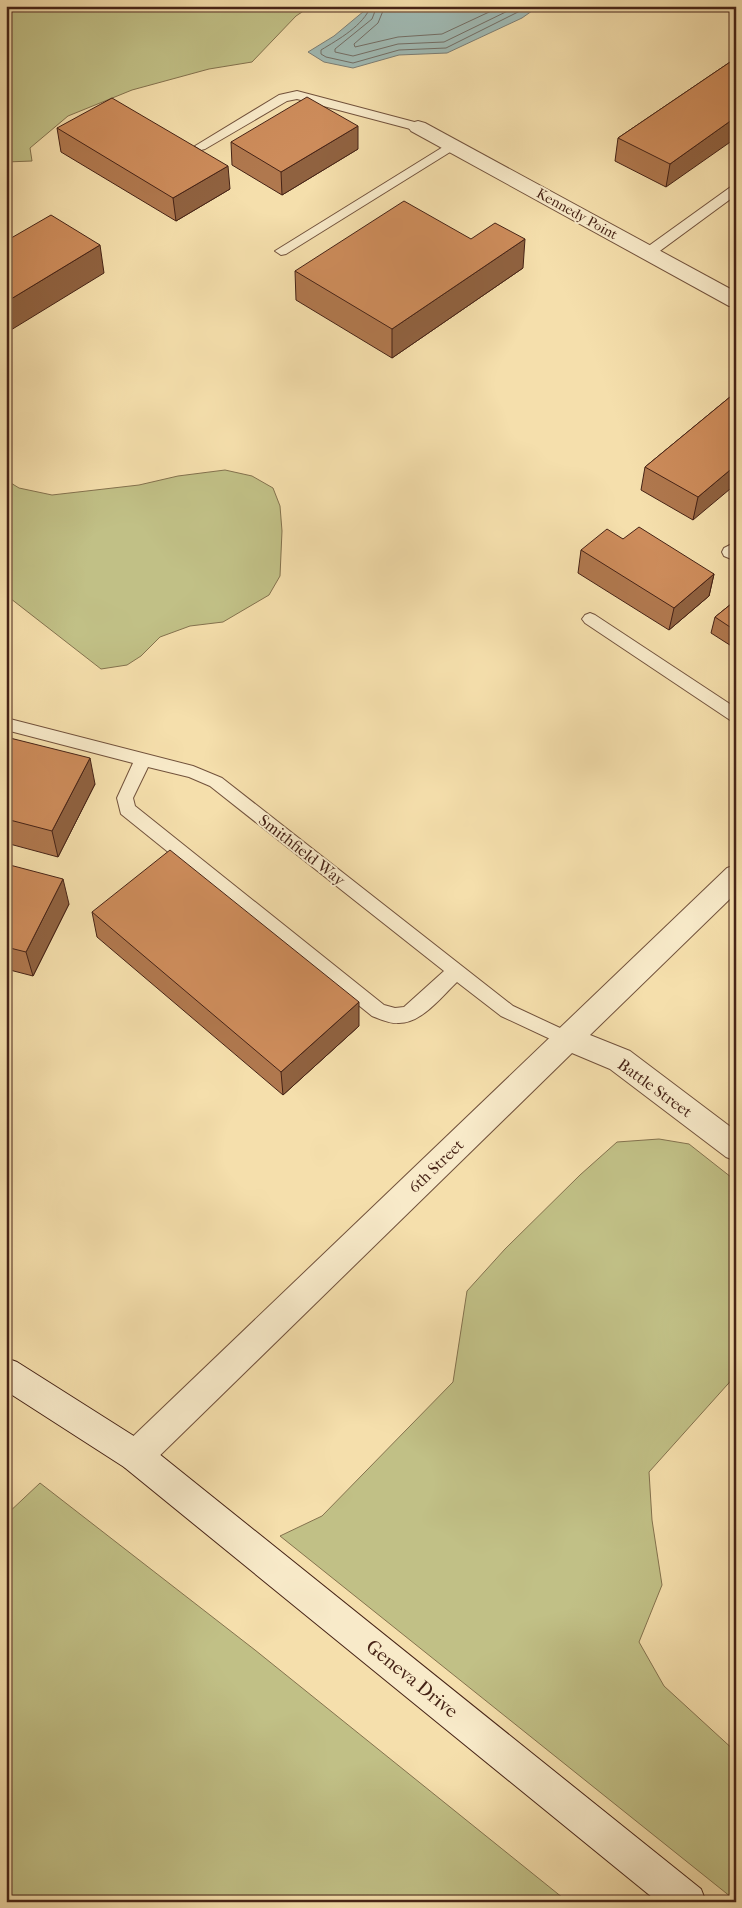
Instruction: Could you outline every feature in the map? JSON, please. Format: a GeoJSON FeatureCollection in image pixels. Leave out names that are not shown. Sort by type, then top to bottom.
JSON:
{"type":"FeatureCollection","features":[{"type":"Feature","properties":{"kind":"street","name":"Kennedy Point"},"geometry":{"type":"LineString","coordinates":[[418,127],[736,301]]}},
{"type":"Feature","properties":{"kind":"street","name":"6th Street"},"geometry":{"type":"LineString","coordinates":[[136,1456],[736,876]]}},
{"type":"Feature","properties":{"kind":"street","name":"Battle Street"},"geometry":{"type":"LineString","coordinates":[[567,1039],[620,1060],[736,1148]]}},
{"type":"Feature","properties":{"kind":"street","name":"Geneva Drive"},"geometry":{"type":"LineString","coordinates":[[6,1373],[136,1456],[688,1902]]}},
{"type":"Feature","properties":{"kind":"lane"},"geometry":{"type":"LineString","coordinates":[[201,146],[283,98],[297,95],[418,127]]}},
{"type":"Feature","properties":{"kind":"lane"},"geometry":{"type":"LineString","coordinates":[[281,251],[451,146]]}},
{"type":"Feature","properties":{"kind":"lane"},"geometry":{"type":"LineString","coordinates":[[648,253],[736,189]]}},
{"type":"Feature","properties":{"kind":"lane"},"geometry":{"type":"LineString","coordinates":[[736,547],[729,552],[736,556]]}},
{"type":"Feature","properties":{"kind":"lane"},"geometry":{"type":"LineString","coordinates":[[590,618],[736,716]]}},
{"type":"Feature","properties":{"kind":"lane","name":"Smithfield Way"},"geometry":{"type":"LineString","coordinates":[[6,724],[193,772],[216,782],[507,1011],[567,1039]]}},
{"type":"Feature","properties":{"kind":"lane"},"geometry":{"type":"LineString","coordinates":[[143,759],[125,798],[127,809],[378,1011],[404,1016],[414,1010],[456,972]]}},
{"type":"Feature","properties":{"kind":"shaded area"},"geometry":{"type":"Polygon","coordinates":[[[6,6],[311,6],[296,16],[252,62],[209,69],[132,90],[68,116],[30,148],[32,161],[6,162],[6,6]]]}},
{"type":"Feature","properties":{"kind":"shaded area"},"geometry":{"type":"Polygon","coordinates":[[[225,470],[252,476],[273,488],[280,506],[282,531],[280,576],[269,595],[223,622],[190,626],[160,637],[141,656],[127,665],[101,669],[6,595],[6,480],[19,488],[52,495],[139,485],[178,476],[225,470]]]}},
{"type":"Feature","properties":{"kind":"shaded area"},"geometry":{"type":"Polygon","coordinates":[[[659,1139],[689,1144],[736,1181],[736,1375],[649,1472],[652,1520],[662,1585],[639,1642],[664,1686],[736,1752],[736,1901],[280,1536],[322,1516],[453,1382],[467,1291],[505,1249],[580,1175],[617,1142],[659,1139]]]}},
{"type":"Feature","properties":{"kind":"shaded area"},"geometry":{"type":"Polygon","coordinates":[[[40,1483],[255,1650],[568,1902],[6,1902],[6,1515],[40,1483]]]}},
{"type":"Feature","properties":{"kind":"water"},"geometry":{"type":"Polygon","coordinates":[[[367,6],[539,6],[522,18],[447,53],[399,55],[353,68],[324,62],[308,52],[334,36],[364,11],[367,6]]]}},
{"type":"Feature","properties":{"kind":"building"},"geometry":{"type":"Polygon","coordinates":[[[736,58],[736,117],[670,164],[618,138],[736,58]]]}},
{"type":"Feature","properties":{"kind":"building"},"geometry":{"type":"Polygon","coordinates":[[[307,97],[358,126],[281,172],[231,142],[307,97]]]}},
{"type":"Feature","properties":{"kind":"building"},"geometry":{"type":"Polygon","coordinates":[[[112,98],[228,166],[173,198],[57,128],[112,98]]]}},
{"type":"Feature","properties":{"kind":"building"},"geometry":{"type":"Polygon","coordinates":[[[404,201],[471,239],[495,223],[525,239],[392,329],[295,271],[404,201]]]}},
{"type":"Feature","properties":{"kind":"building"},"geometry":{"type":"Polygon","coordinates":[[[51,215],[100,245],[6,302],[6,241],[51,215]]]}},
{"type":"Feature","properties":{"kind":"building"},"geometry":{"type":"Polygon","coordinates":[[[736,392],[736,465],[698,497],[645,467],[736,392]]]}},
{"type":"Feature","properties":{"kind":"building"},"geometry":{"type":"Polygon","coordinates":[[[639,527],[714,574],[674,608],[581,550],[607,529],[623,539],[639,527]]]}},
{"type":"Feature","properties":{"kind":"building"},"geometry":{"type":"Polygon","coordinates":[[[736,600],[736,631],[715,617],[736,600]]]}},
{"type":"Feature","properties":{"kind":"building"},"geometry":{"type":"Polygon","coordinates":[[[6,737],[90,758],[52,831],[6,819],[6,737]]]}},
{"type":"Feature","properties":{"kind":"building"},"geometry":{"type":"Polygon","coordinates":[[[170,850],[359,1002],[281,1072],[92,912],[170,850]]]}},
{"type":"Feature","properties":{"kind":"building"},"geometry":{"type":"Polygon","coordinates":[[[6,864],[63,879],[26,952],[6,947],[6,864]]]}}]}
